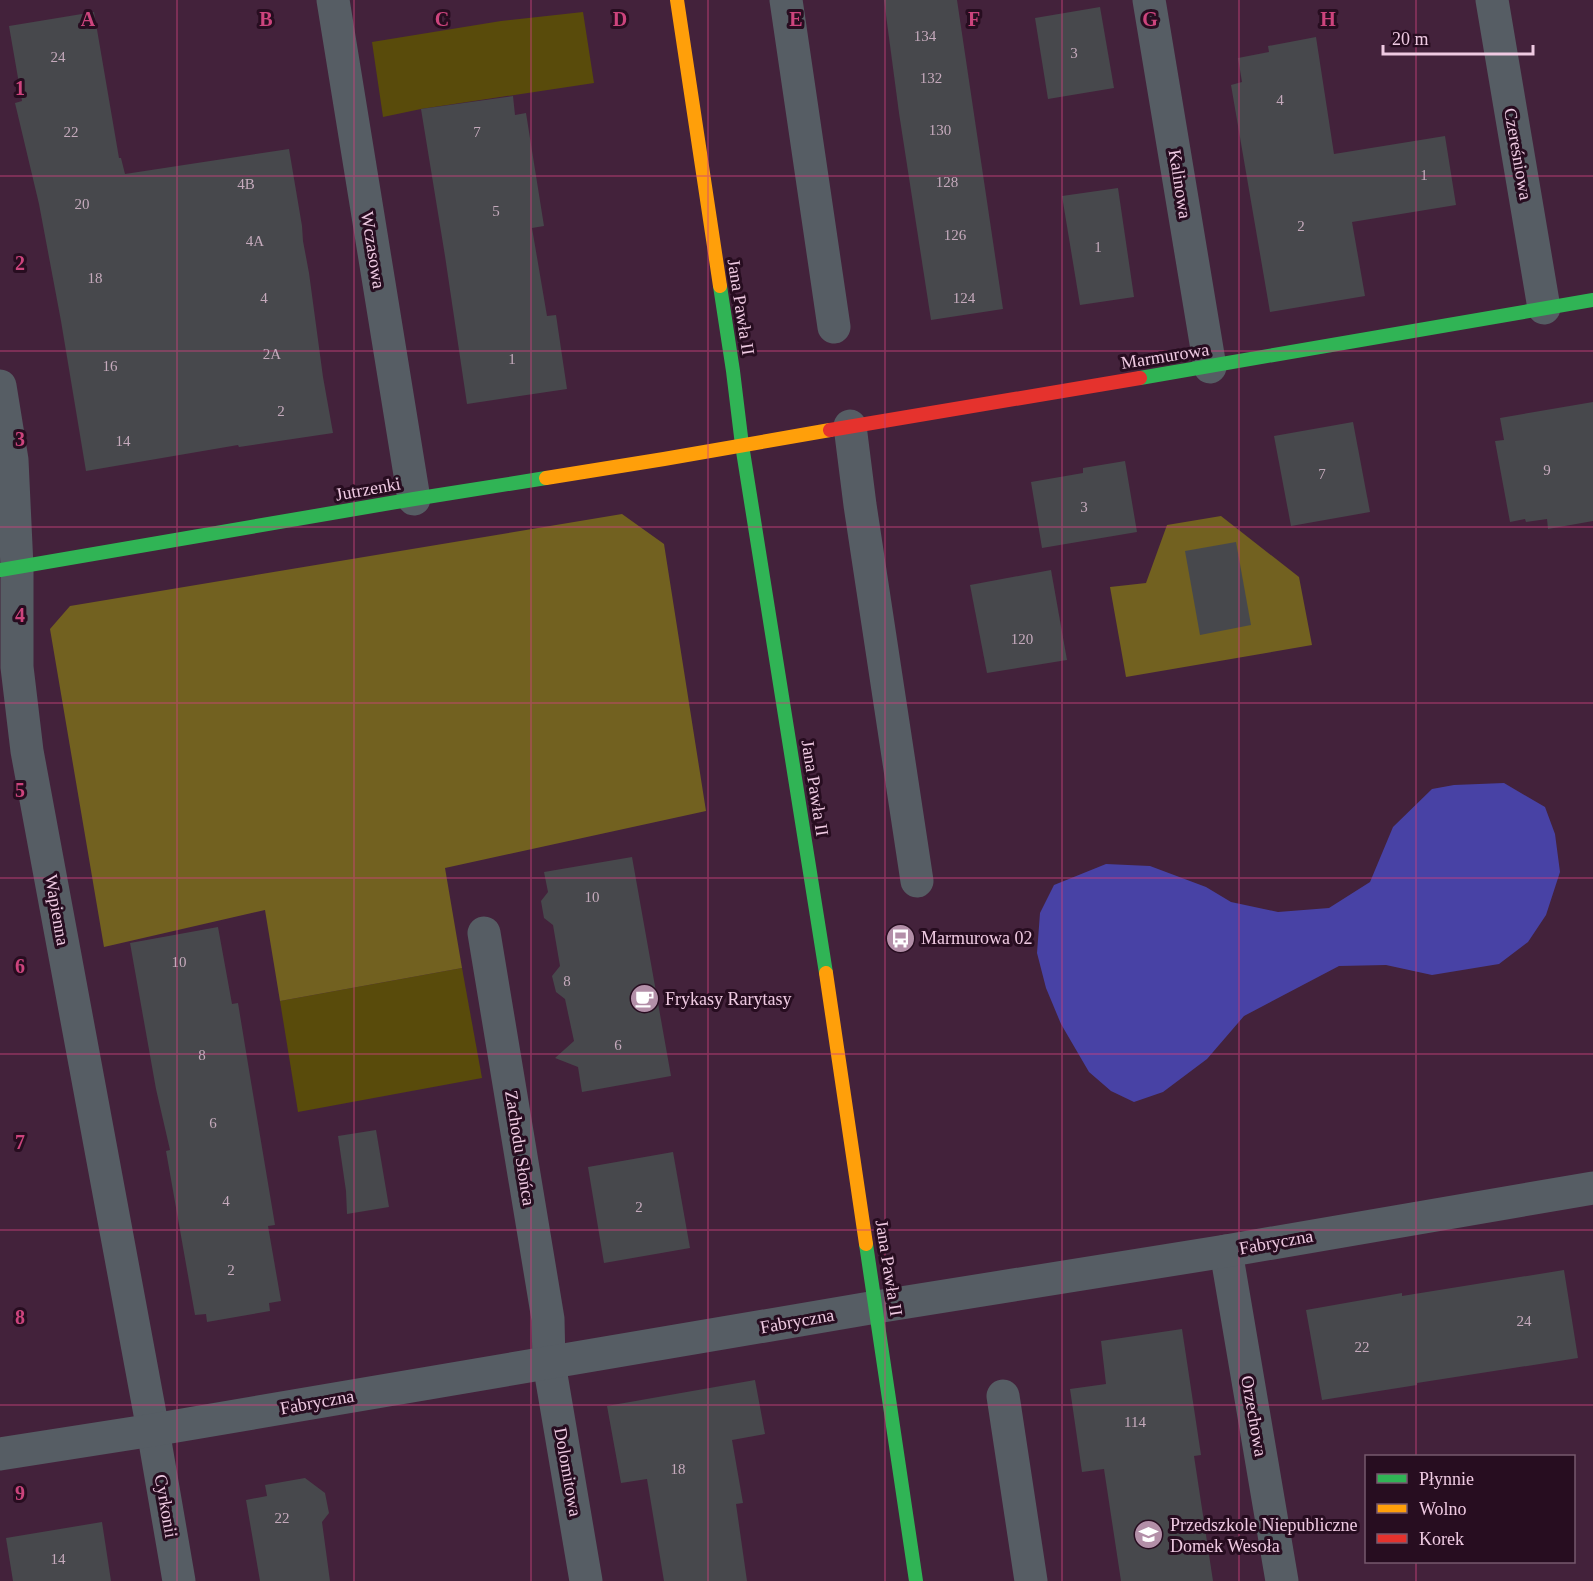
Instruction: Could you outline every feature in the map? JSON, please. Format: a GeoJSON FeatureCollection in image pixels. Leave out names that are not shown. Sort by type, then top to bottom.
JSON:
{"type":"FeatureCollection","features":[{"type":"Feature","properties":{"kind":"street","name":"Wczasowa"},"geometry":{"type":"LineString","coordinates":[[333,0],[414,499]]}},
{"type":"Feature","properties":{"kind":"street","name":"Jana Pawła II"},"geometry":{"type":"LineString","coordinates":[[676,0],[733,371],[742,445],[821,940],[916,1581]]}},
{"type":"Feature","properties":{"kind":"street"},"geometry":{"type":"LineString","coordinates":[[786,0],[834,327]]}},
{"type":"Feature","properties":{"kind":"street","name":"Kalinowa"},"geometry":{"type":"LineString","coordinates":[[1149,0],[1210,367]]}},
{"type":"Feature","properties":{"kind":"street","name":"Czereśniowa"},"geometry":{"type":"LineString","coordinates":[[1492,0],[1544,309]]}},
{"type":"Feature","properties":{"kind":"street","name":"Marmurowa"},"geometry":{"type":"LineString","coordinates":[[742,445],[1593,300]]}},
{"type":"Feature","properties":{"kind":"street","name":"Wapienna"},"geometry":{"type":"LineString","coordinates":[[0,386],[12,460],[9,569],[27,751],[153,1430]]}},
{"type":"Feature","properties":{"kind":"street"},"geometry":{"type":"LineString","coordinates":[[850,426],[917,881]]}},
{"type":"Feature","properties":{"kind":"street","name":"Jutrzenki"},"geometry":{"type":"LineString","coordinates":[[9,569],[742,445]]}},
{"type":"Feature","properties":{"kind":"street","name":"Zachodu Słońca"},"geometry":{"type":"LineString","coordinates":[[484,933],[548,1319],[549,1363]]}},
{"type":"Feature","properties":{"kind":"street","name":"Fabryczna"},"geometry":{"type":"LineString","coordinates":[[0,1454],[1593,1188]]}},
{"type":"Feature","properties":{"kind":"street","name":"Orzechowa"},"geometry":{"type":"LineString","coordinates":[[1226,1251],[1282,1581]]}},
{"type":"Feature","properties":{"kind":"street","name":"Dolomitowa"},"geometry":{"type":"LineString","coordinates":[[549,1363],[586,1581]]}},
{"type":"Feature","properties":{"kind":"street"},"geometry":{"type":"LineString","coordinates":[[1003,1396],[1031,1581]]}},
{"type":"Feature","properties":{"kind":"street","name":"Cyrkonii"},"geometry":{"type":"LineString","coordinates":[[153,1430],[179,1581]]}},
{"type":"Feature","properties":{"kind":"shaded area"},"geometry":{"type":"Polygon","coordinates":[[[583,12],[594,83],[421,109],[383,117],[372,42],[501,21],[583,12]]]}},
{"type":"Feature","properties":{"kind":"shaded area"},"geometry":{"type":"Polygon","coordinates":[[[622,514],[664,544],[706,811],[445,868],[462,968],[280,1001],[265,910],[104,947],[50,629],[70,606],[622,514]]]}},
{"type":"Feature","properties":{"kind":"shaded area"},"geometry":{"type":"Polygon","coordinates":[[[1221,516],[1299,577],[1312,645],[1126,677],[1110,587],[1146,583],[1167,525],[1221,516]]]}},
{"type":"Feature","properties":{"kind":"shaded area"},"geometry":{"type":"Polygon","coordinates":[[[1504,783],[1545,807],[1555,834],[1560,872],[1546,915],[1528,942],[1499,964],[1432,975],[1386,965],[1339,966],[1244,1016],[1207,1059],[1163,1092],[1134,1102],[1111,1091],[1089,1072],[1061,1024],[1046,988],[1037,953],[1040,913],[1054,885],[1106,864],[1150,866],[1206,887],[1231,902],[1278,912],[1329,908],[1370,882],[1393,827],[1432,789],[1454,785],[1504,783]]]}},
{"type":"Feature","properties":{"kind":"shaded area"},"geometry":{"type":"Polygon","coordinates":[[[462,968],[482,1078],[298,1112],[280,1001],[462,968]]]}},
{"type":"Feature","properties":{"kind":"building"},"geometry":{"type":"Polygon","coordinates":[[[884,0],[957,0],[1003,309],[931,320],[884,0]]]}},
{"type":"Feature","properties":{"kind":"building"},"geometry":{"type":"Polygon","coordinates":[[[1100,7],[1114,88],[1048,99],[1035,18],[1100,7]]]}},
{"type":"Feature","properties":{"kind":"building"},"geometry":{"type":"Polygon","coordinates":[[[94,12],[119,158],[121,158],[125,174],[289,149],[333,433],[239,447],[238,445],[86,471],[39,204],[15,103],[22,101],[9,26],[94,12]]]}},
{"type":"Feature","properties":{"kind":"building"},"geometry":{"type":"Polygon","coordinates":[[[1316,37],[1334,154],[1445,136],[1456,205],[1352,222],[1365,296],[1270,312],[1231,85],[1242,82],[1238,58],[1269,52],[1268,46],[1316,37]]]}},
{"type":"Feature","properties":{"kind":"building"},"geometry":{"type":"Polygon","coordinates":[[[513,96],[515,115],[526,113],[544,226],[532,228],[547,316],[556,315],[567,389],[467,404],[421,109],[513,96]]]}},
{"type":"Feature","properties":{"kind":"building"},"geometry":{"type":"Polygon","coordinates":[[[1118,188],[1134,297],[1080,305],[1062,196],[1118,188]]]}},
{"type":"Feature","properties":{"kind":"building"},"geometry":{"type":"Polygon","coordinates":[[[1593,402],[1593,521],[1548,529],[1547,519],[1510,522],[1495,441],[1504,440],[1500,418],[1593,402]]]}},
{"type":"Feature","properties":{"kind":"building"},"geometry":{"type":"Polygon","coordinates":[[[1353,422],[1370,512],[1291,526],[1274,436],[1353,422]]]}},
{"type":"Feature","properties":{"kind":"building"},"geometry":{"type":"Polygon","coordinates":[[[1125,461],[1137,532],[1042,548],[1031,482],[1083,473],[1083,468],[1125,461]]]}},
{"type":"Feature","properties":{"kind":"building"},"geometry":{"type":"Polygon","coordinates":[[[1236,542],[1251,625],[1200,635],[1185,551],[1236,542]]]}},
{"type":"Feature","properties":{"kind":"building"},"geometry":{"type":"Polygon","coordinates":[[[1051,570],[1067,660],[987,673],[970,585],[1051,570]]]}},
{"type":"Feature","properties":{"kind":"building"},"geometry":{"type":"Polygon","coordinates":[[[632,857],[671,1076],[582,1092],[578,1067],[555,1058],[574,1041],[565,999],[556,992],[552,976],[560,966],[553,925],[544,918],[541,901],[548,892],[544,872],[632,857]]]}},
{"type":"Feature","properties":{"kind":"building"},"geometry":{"type":"Polygon","coordinates":[[[218,927],[232,1004],[238,1003],[275,1225],[268,1226],[281,1301],[269,1303],[270,1311],[207,1322],[206,1314],[195,1315],[166,1151],[170,1150],[156,1089],[130,943],[218,927]]]}},
{"type":"Feature","properties":{"kind":"building"},"geometry":{"type":"Polygon","coordinates":[[[376,1130],[389,1207],[347,1214],[338,1136],[376,1130]]]}},
{"type":"Feature","properties":{"kind":"building"},"geometry":{"type":"Polygon","coordinates":[[[673,1152],[690,1248],[604,1263],[588,1167],[673,1152]]]}},
{"type":"Feature","properties":{"kind":"building"},"geometry":{"type":"Polygon","coordinates":[[[1564,1270],[1578,1358],[1322,1400],[1306,1310],[1402,1293],[1402,1296],[1564,1270]]]}},
{"type":"Feature","properties":{"kind":"building"},"geometry":{"type":"Polygon","coordinates":[[[1182,1329],[1201,1455],[1194,1456],[1213,1581],[1121,1581],[1104,1469],[1082,1472],[1070,1389],[1106,1384],[1101,1341],[1182,1329]]]}},
{"type":"Feature","properties":{"kind":"building"},"geometry":{"type":"Polygon","coordinates":[[[755,1380],[765,1434],[732,1440],[743,1503],[736,1504],[747,1581],[664,1581],[647,1479],[621,1483],[607,1406],[755,1380]]]}},
{"type":"Feature","properties":{"kind":"building"},"geometry":{"type":"Polygon","coordinates":[[[305,1478],[325,1493],[329,1513],[322,1522],[330,1581],[260,1581],[246,1500],[267,1496],[265,1485],[305,1478]]]}},
{"type":"Feature","properties":{"kind":"building"},"geometry":{"type":"Polygon","coordinates":[[[102,1522],[111,1581],[13,1581],[6,1538],[102,1522]]]}},
{"type":"Feature","properties":{"kind":"traffic: fast"},"geometry":{"type":"LineString","coordinates":[[720,286],[742,445],[826,973]]}},
{"type":"Feature","properties":{"kind":"traffic: fast"},"geometry":{"type":"LineString","coordinates":[[1140,378],[1593,300]]}},
{"type":"Feature","properties":{"kind":"traffic: fast"},"geometry":{"type":"LineString","coordinates":[[0,570],[546,478]]}},
{"type":"Feature","properties":{"kind":"traffic: fast"},"geometry":{"type":"LineString","coordinates":[[866,1244],[916,1581]]}},
{"type":"Feature","properties":{"kind":"traffic: slow"},"geometry":{"type":"LineString","coordinates":[[677,0],[720,286]]}},
{"type":"Feature","properties":{"kind":"traffic: slow"},"geometry":{"type":"LineString","coordinates":[[546,478],[830,430]]}},
{"type":"Feature","properties":{"kind":"traffic: slow"},"geometry":{"type":"LineString","coordinates":[[826,973],[866,1244]]}},
{"type":"Feature","properties":{"kind":"traffic: jam"},"geometry":{"type":"LineString","coordinates":[[830,430],[1140,378]]}},
{"type":"Feature","properties":{"kind":"place","name":"Marmurowa 02"},"geometry":{"type":"Point","coordinates":[900,938]}},
{"type":"Feature","properties":{"kind":"place","name":"Frykasy Rarytasy"},"geometry":{"type":"Point","coordinates":[644,999]}},
{"type":"Feature","properties":{"kind":"place","name":"Przedszkole Niepubliczne Domek Wesoła"},"geometry":{"type":"Point","coordinates":[1149,1535]}}]}
